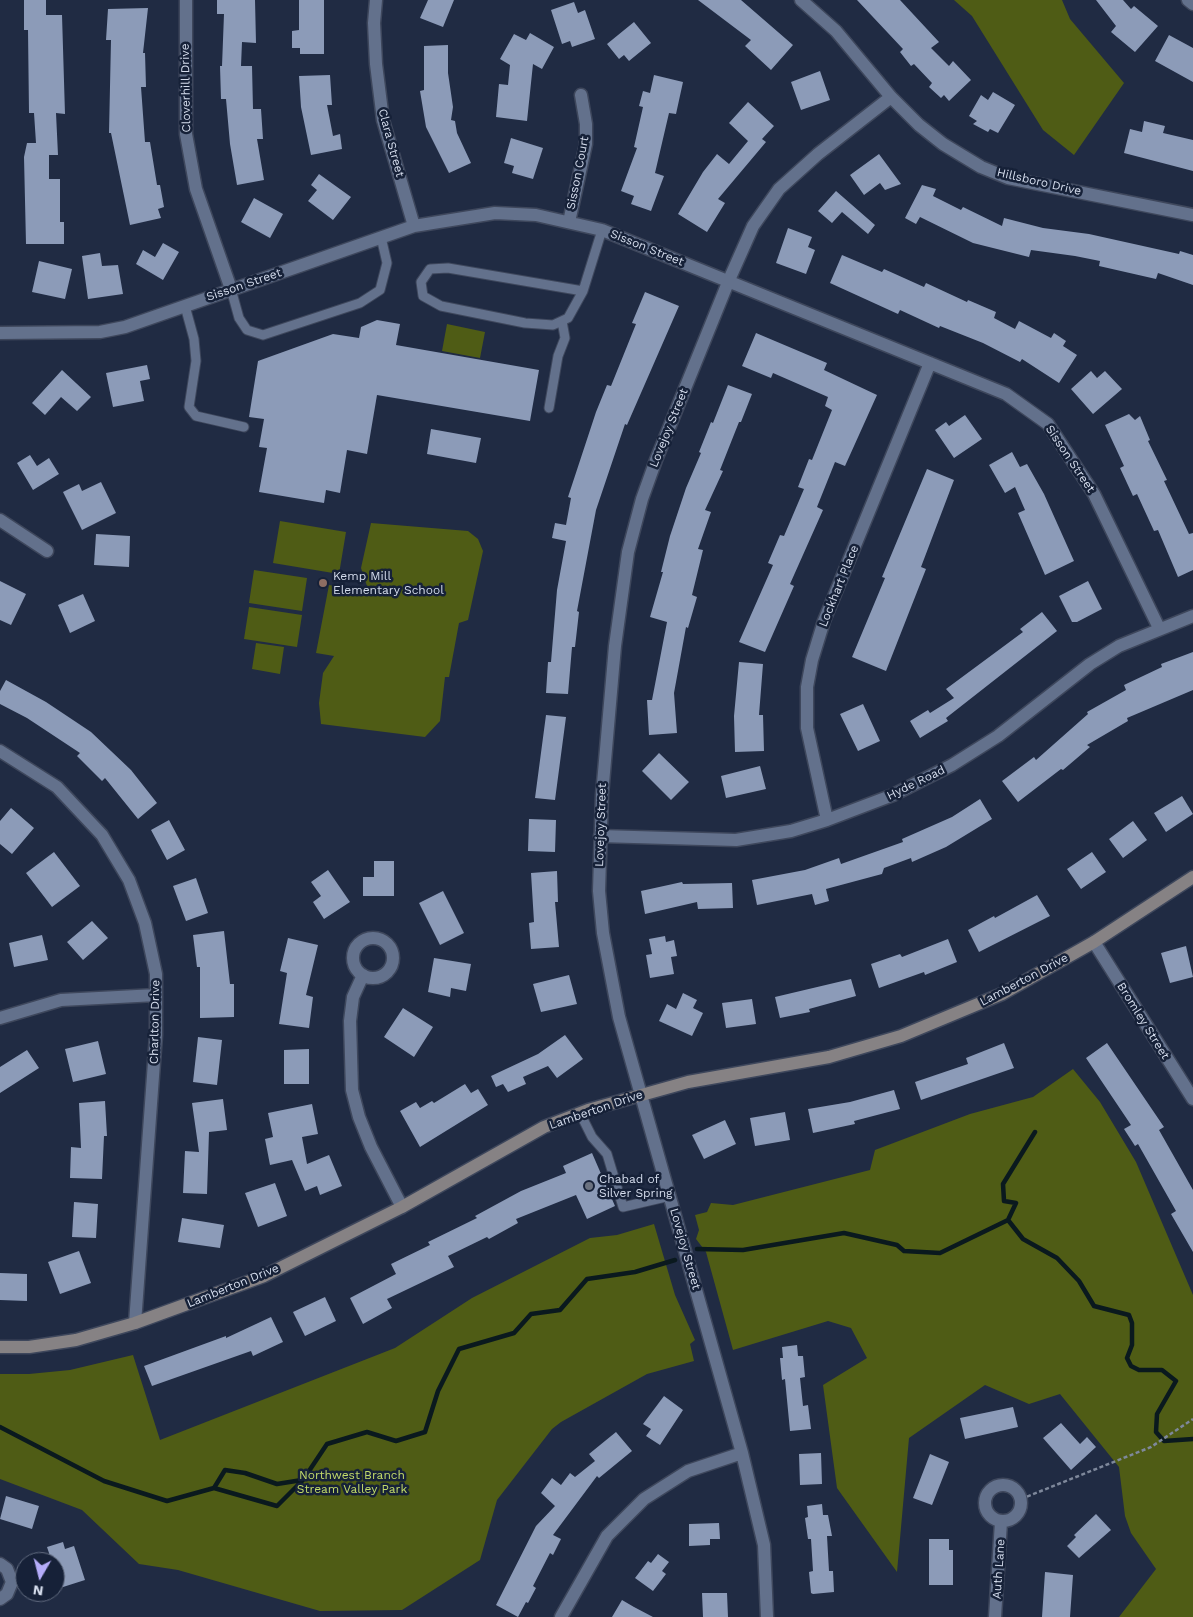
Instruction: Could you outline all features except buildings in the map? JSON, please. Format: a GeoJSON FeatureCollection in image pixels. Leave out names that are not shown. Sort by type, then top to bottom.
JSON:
{"type":"FeatureCollection","features":[{"type":"Feature","properties":{"kind":"street","name":"Cloverhill Drive"},"geometry":{"type":"LineString","coordinates":[[186,0],[186,134],[196,189],[231,290]]}},
{"type":"Feature","properties":{"kind":"street","name":"Clara Street"},"geometry":{"type":"LineString","coordinates":[[376,0],[374,22],[376,64],[383,120],[414,226]]}},
{"type":"Feature","properties":{"kind":"street","name":"Hillsboro Drive"},"geometry":{"type":"LineString","coordinates":[[801,0],[836,31],[891,98],[943,144],[981,167],[999,174],[1193,215]]}},
{"type":"Feature","properties":{"kind":"street"},"geometry":{"type":"LineString","coordinates":[[1188,0],[1193,4]]}},
{"type":"Feature","properties":{"kind":"street","name":"Sisson Court"},"geometry":{"type":"LineString","coordinates":[[569,222],[586,144],[586,124],[581,95]]}},
{"type":"Feature","properties":{"kind":"street","name":"Lovejoy Street"},"geometry":{"type":"LineString","coordinates":[[767,1617],[764,1545],[742,1453],[619,1017],[603,933],[598,891],[602,795],[615,646],[628,552],[642,499],[656,460],[729,280],[753,226],[779,189],[818,154],[891,98]]}},
{"type":"Feature","properties":{"kind":"street","name":"Sisson Street"},"geometry":{"type":"LineString","coordinates":[[0,333],[100,332],[125,327],[414,226],[494,213],[536,215],[602,230],[1006,394],[1048,424],[1094,494],[1158,628]]}},
{"type":"Feature","properties":{"kind":"street","name":"Lockhart Place"},"geometry":{"type":"LineString","coordinates":[[827,820],[807,728],[807,687],[812,660],[824,621],[930,363]]}},
{"type":"Feature","properties":{"kind":"street"},"geometry":{"type":"LineString","coordinates":[[0,520],[48,551]]}},
{"type":"Feature","properties":{"kind":"street","name":"Hyde Road"},"geometry":{"type":"LineString","coordinates":[[600,836],[736,840],[791,831],[827,820],[893,795],[952,765],[998,736],[1090,664],[1119,646],[1158,628],[1193,616]]}},
{"type":"Feature","properties":{"kind":"street","name":"Charlton Drive"},"geometry":{"type":"LineString","coordinates":[[0,751],[57,787],[102,834],[129,880],[145,924],[156,974],[156,1035],[135,1323]]}},
{"type":"Feature","properties":{"kind":"street","name":"Lamberton Drive"},"geometry":{"type":"LineString","coordinates":[[0,1347],[29,1347],[76,1340],[135,1323],[264,1276],[402,1208],[544,1127],[580,1113],[688,1082],[829,1057],[900,1036],[1002,994],[1094,942],[1193,878]]}},
{"type":"Feature","properties":{"kind":"street","name":"Bromley Street"},"geometry":{"type":"LineString","coordinates":[[1094,942],[1193,1099]]}},
{"type":"Feature","properties":{"kind":"street"},"geometry":{"type":"LineString","coordinates":[[363,975],[353,997],[350,1021],[352,1090],[359,1117],[368,1140],[402,1208]]}},
{"type":"Feature","properties":{"kind":"street"},"geometry":{"type":"LineString","coordinates":[[0,1018],[61,1000],[156,995]]}},
{"type":"Feature","properties":{"kind":"street"},"geometry":{"type":"LineString","coordinates":[[561,1617],[607,1536],[644,1499],[688,1472],[742,1453]]}},
{"type":"Feature","properties":{"kind":"street","name":"Auth Lane"},"geometry":{"type":"LineString","coordinates":[[1004,1485],[1015,1490],[1021,1499],[1020,1511],[1017,1516],[1001,1522],[990,1517],[984,1505],[987,1493],[998,1486],[1004,1485]]}},
{"type":"Feature","properties":{"kind":"street","name":"Auth Lane"},"geometry":{"type":"LineString","coordinates":[[995,1617],[1001,1522]]}},
{"type":"Feature","properties":{"kind":"street"},"geometry":{"type":"LineString","coordinates":[[0,1564],[7,1569],[12,1582],[7,1594],[0,1599]]}},
{"type":"Feature","properties":{"kind":"lane"},"geometry":{"type":"LineString","coordinates":[[583,291],[448,268],[430,269],[421,282],[423,296],[441,306],[553,326],[568,318],[583,291],[602,230]]}},
{"type":"Feature","properties":{"kind":"lane"},"geometry":{"type":"LineString","coordinates":[[231,290],[239,318],[247,330],[263,335],[360,303],[380,290],[387,263],[382,237]]}},
{"type":"Feature","properties":{"kind":"lane"},"geometry":{"type":"LineString","coordinates":[[185,306],[194,338],[196,361],[189,407],[196,416],[244,427]]}},
{"type":"Feature","properties":{"kind":"lane"},"geometry":{"type":"LineString","coordinates":[[548,408],[558,356],[565,338],[562,321]]}},
{"type":"Feature","properties":{"kind":"lane"},"geometry":{"type":"LineString","coordinates":[[580,1113],[592,1137],[607,1154],[623,1208],[670,1196]]}},
{"type":"Feature","properties":{"kind":"path"},"geometry":{"type":"LineString","coordinates":[[1021,1499],[1151,1447],[1193,1419]]}},
{"type":"Feature","properties":{"kind":"green space"},"geometry":{"type":"Polygon","coordinates":[[[954,0],[1062,0],[1070,19],[1124,83],[1074,155],[1043,130],[972,16],[954,0]]]}},
{"type":"Feature","properties":{"kind":"green space"},"geometry":{"type":"Polygon","coordinates":[[[447,324],[485,332],[480,358],[442,351],[447,324]]]}},
{"type":"Feature","properties":{"kind":"green space"},"geometry":{"type":"Polygon","coordinates":[[[280,521],[346,532],[339,574],[273,563],[280,521]]]}},
{"type":"Feature","properties":{"kind":"green space"},"geometry":{"type":"Polygon","coordinates":[[[371,523],[468,531],[478,539],[483,551],[468,620],[459,623],[449,677],[445,677],[440,721],[425,737],[321,724],[319,703],[323,673],[334,656],[316,653],[329,585],[369,592],[361,568],[371,523]]]}},
{"type":"Feature","properties":{"kind":"green space"},"geometry":{"type":"Polygon","coordinates":[[[254,570],[307,578],[302,611],[249,603],[254,570]]]}},
{"type":"Feature","properties":{"kind":"green space"},"geometry":{"type":"Polygon","coordinates":[[[249,607],[302,615],[297,647],[244,639],[249,607]]]}},
{"type":"Feature","properties":{"kind":"green space"},"geometry":{"type":"Polygon","coordinates":[[[256,643],[284,647],[280,674],[252,669],[256,643]]]}},
{"type":"Feature","properties":{"kind":"green space"},"geometry":{"type":"Polygon","coordinates":[[[1073,1069],[1100,1102],[1136,1162],[1193,1295],[1193,1617],[1119,1617],[1156,1569],[1131,1533],[1125,1516],[1119,1467],[1060,1394],[1029,1404],[985,1385],[909,1438],[897,1572],[837,1488],[823,1385],[867,1358],[851,1328],[828,1321],[733,1350],[706,1252],[696,1239],[699,1230],[695,1215],[707,1212],[711,1203],[733,1205],[870,1170],[875,1150],[970,1114],[1033,1097],[1073,1069]]]}},
{"type":"Feature","properties":{"kind":"green space","name":"Northwest Branch Stream Valley Park"},"geometry":{"type":"Polygon","coordinates":[[[654,1224],[675,1295],[695,1340],[690,1344],[694,1361],[647,1374],[561,1422],[552,1429],[497,1500],[480,1560],[402,1610],[320,1611],[178,1570],[139,1564],[82,1510],[0,1479],[0,1374],[29,1374],[70,1370],[133,1355],[160,1440],[395,1348],[472,1298],[590,1238],[617,1235],[654,1224]]]}},
{"type":"Feature","properties":{"kind":"waterway"},"geometry":{"type":"LineString","coordinates":[[1008,1220],[1016,1203],[1004,1201],[1003,1184],[1035,1132]]}},
{"type":"Feature","properties":{"kind":"waterway"},"geometry":{"type":"LineString","coordinates":[[697,1249],[743,1250],[844,1233],[897,1245],[904,1251],[940,1253],[1008,1220],[1023,1239],[1057,1258],[1079,1281],[1094,1306],[1129,1315],[1132,1323],[1132,1345],[1127,1358],[1131,1366],[1139,1370],[1162,1370],[1176,1381],[1157,1414],[1156,1432],[1164,1441],[1193,1439]]}},
{"type":"Feature","properties":{"kind":"waterway"},"geometry":{"type":"LineString","coordinates":[[0,1427],[104,1481],[167,1501],[214,1488],[277,1506],[303,1480],[327,1444],[367,1432],[396,1441],[425,1432],[438,1391],[459,1349],[514,1333],[531,1314],[560,1310],[587,1279],[635,1272],[675,1260]]}},
{"type":"Feature","properties":{"kind":"waterway"},"geometry":{"type":"LineString","coordinates":[[214,1488],[225,1470],[245,1473],[277,1484],[302,1480]]}},
{"type":"Feature","properties":{"kind":"place","name":"Kemp Mill Elementary School"},"geometry":{"type":"Point","coordinates":[323,583]}},
{"type":"Feature","properties":{"kind":"place","name":"Chabad of Silver Spring"},"geometry":{"type":"Point","coordinates":[589,1186]}}]}
